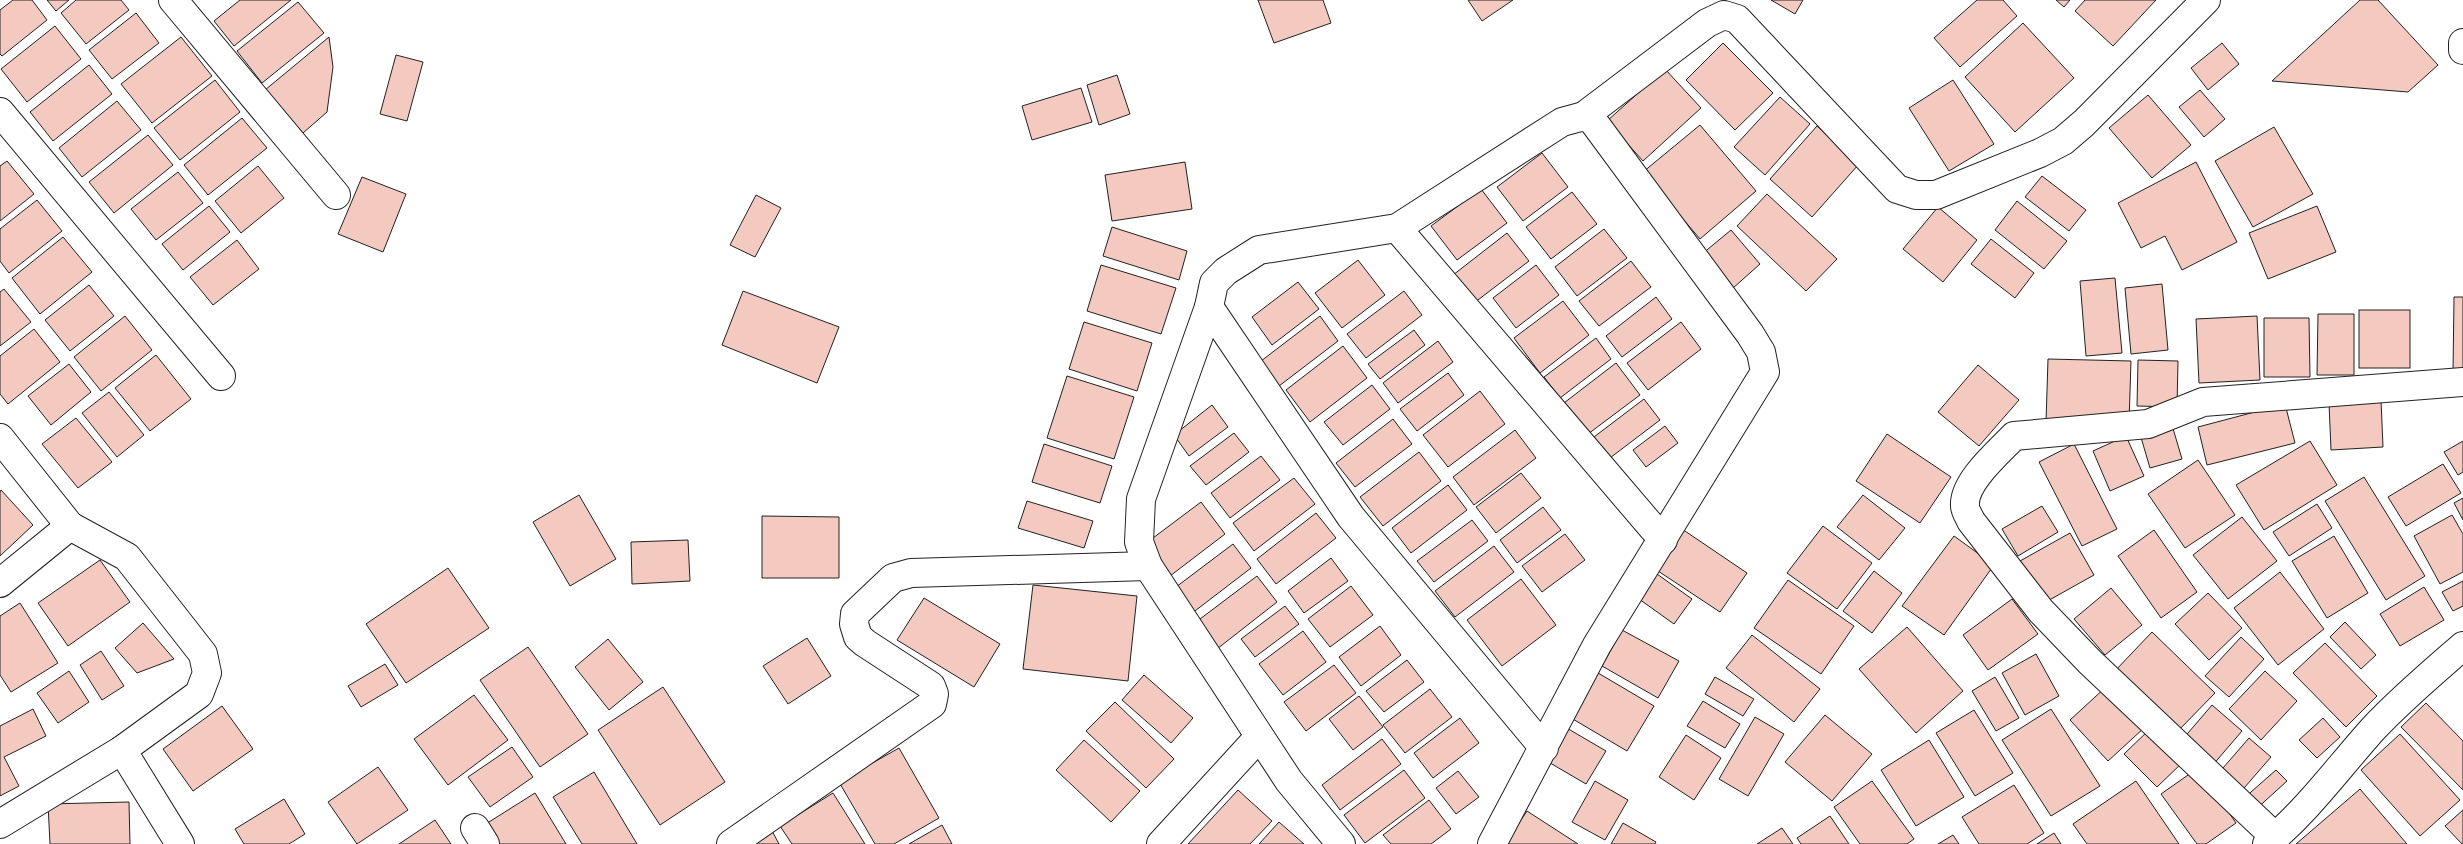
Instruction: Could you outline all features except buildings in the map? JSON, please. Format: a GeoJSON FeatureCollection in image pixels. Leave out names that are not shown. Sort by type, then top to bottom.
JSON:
{"type":"FeatureCollection","features":[{"type":"Feature","properties":{"kind":"street"},"geometry":{"type":"LineString","coordinates":[[173,0],[336,195]]}},
{"type":"Feature","properties":{"kind":"street"},"geometry":{"type":"LineString","coordinates":[[1342,844],[1289,781],[1148,566],[1139,542],[1141,499],[1209,307],[1214,283],[1226,271],[1259,250],[1397,228],[1562,122],[1584,116],[1707,23],[1724,15],[1737,19],[1897,189],[1916,195],[1936,195],[2040,153],[2063,141],[2084,123],[2206,0]]}},
{"type":"Feature","properties":{"kind":"street"},"geometry":{"type":"LineString","coordinates":[[2463,43],[2463,50]]}},
{"type":"Feature","properties":{"kind":"street"},"geometry":{"type":"LineString","coordinates":[[0,112],[221,376]]}},
{"type":"Feature","properties":{"kind":"street"},"geometry":{"type":"LineString","coordinates":[[1492,844],[1597,645],[1766,372],[1761,352],[1750,334],[1593,121],[1584,116]]}},
{"type":"Feature","properties":{"kind":"street"},"geometry":{"type":"LineString","coordinates":[[1397,228],[1663,540]]}},
{"type":"Feature","properties":{"kind":"street"},"geometry":{"type":"LineString","coordinates":[[1209,307],[1351,517],[1544,748]]}},
{"type":"Feature","properties":{"kind":"street"},"geometry":{"type":"LineString","coordinates":[[2463,382],[2203,402],[2148,424],[2014,436],[1972,482],[1966,495],[1965,507],[1971,520],[2041,611],[2271,841],[2322,791],[2373,729],[2416,686],[2463,646]]}},
{"type":"Feature","properties":{"kind":"street"},"geometry":{"type":"LineString","coordinates":[[0,438],[70,526],[127,557],[203,654],[207,663],[207,673],[199,694],[122,750],[0,824]]}},
{"type":"Feature","properties":{"kind":"street"},"geometry":{"type":"LineString","coordinates":[[0,583],[70,526]]}},
{"type":"Feature","properties":{"kind":"street"},"geometry":{"type":"LineString","coordinates":[[731,844],[932,704],[934,694],[931,686],[858,637],[854,624],[855,614],[893,578],[911,573],[1148,566]]}},
{"type":"Feature","properties":{"kind":"street"},"geometry":{"type":"LineString","coordinates":[[1161,844],[1259,736]]}},
{"type":"Feature","properties":{"kind":"street"},"geometry":{"type":"LineString","coordinates":[[122,750],[180,844]]}}]}
